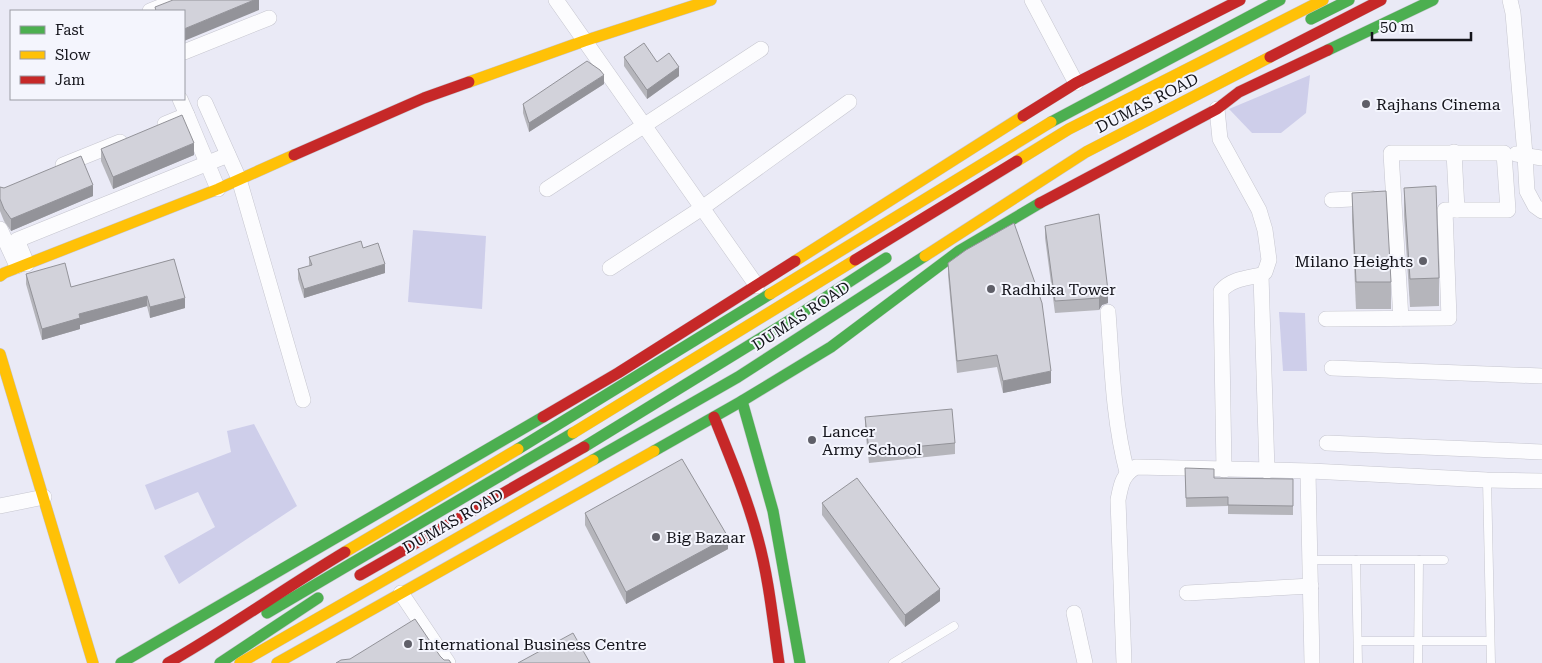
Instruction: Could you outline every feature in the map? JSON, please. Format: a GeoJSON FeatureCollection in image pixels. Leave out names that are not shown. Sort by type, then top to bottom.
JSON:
{"type":"FeatureCollection","features":[{"type":"Feature","properties":{"kind":"main road"},"geometry":{"type":"LineString","coordinates":[[10,269],[215,190],[424,98],[584,41],[711,0]]}},
{"type":"Feature","properties":{"kind":"main road"},"geometry":{"type":"LineString","coordinates":[[121,663],[618,374],[1076,83],[1240,0]]}},
{"type":"Feature","properties":{"kind":"main road","name":"DUMAS ROAD"},"geometry":{"type":"LineString","coordinates":[[168,663],[295,582],[498,461],[1058,118],[1280,0]]}},
{"type":"Feature","properties":{"kind":"main road"},"geometry":{"type":"LineString","coordinates":[[189,663],[259,618],[555,444],[1069,129],[1323,0]]}},
{"type":"Feature","properties":{"kind":"main road"},"geometry":{"type":"LineString","coordinates":[[1297,26],[1349,0]]}},
{"type":"Feature","properties":{"kind":"main road","name":"DUMAS ROAD"},"geometry":{"type":"LineString","coordinates":[[240,663],[738,376],[1086,152],[1381,0]]}},
{"type":"Feature","properties":{"kind":"main road"},"geometry":{"type":"LineString","coordinates":[[277,663],[742,401],[831,347],[959,251],[1042,202],[1217,109],[1239,92],[1433,0]]}},
{"type":"Feature","properties":{"kind":"main road"},"geometry":{"type":"LineString","coordinates":[[350,580],[599,438],[800,314],[897,250]]}},
{"type":"Feature","properties":{"kind":"main road"},"geometry":{"type":"LineString","coordinates":[[0,354],[93,663]]}},
{"type":"Feature","properties":{"kind":"main road"},"geometry":{"type":"LineString","coordinates":[[742,401],[773,511],[800,663]]}},
{"type":"Feature","properties":{"kind":"main road"},"geometry":{"type":"LineString","coordinates":[[714,417],[758,538],[764,561],[779,663]]}},
{"type":"Feature","properties":{"kind":"main road"},"geometry":{"type":"LineString","coordinates":[[220,663],[325,595]]}},
{"type":"Feature","properties":{"kind":"street"},"geometry":{"type":"LineString","coordinates":[[152,10],[177,0]]}},
{"type":"Feature","properties":{"kind":"street"},"geometry":{"type":"LineString","coordinates":[[556,0],[757,286]]}},
{"type":"Feature","properties":{"kind":"street"},"geometry":{"type":"LineString","coordinates":[[1032,0],[1076,83]]}},
{"type":"Feature","properties":{"kind":"street"},"geometry":{"type":"LineString","coordinates":[[1510,0],[1513,13],[1526,155],[1527,191],[1535,206],[1542,211]]}},
{"type":"Feature","properties":{"kind":"street"},"geometry":{"type":"LineString","coordinates":[[185,52],[269,18]]}},
{"type":"Feature","properties":{"kind":"street"},"geometry":{"type":"LineString","coordinates":[[547,189],[761,49]]}},
{"type":"Feature","properties":{"kind":"street"},"geometry":{"type":"LineString","coordinates":[[180,100],[215,190]]}},
{"type":"Feature","properties":{"kind":"street"},"geometry":{"type":"LineString","coordinates":[[610,268],[702,208],[849,102]]}},
{"type":"Feature","properties":{"kind":"street"},"geometry":{"type":"LineString","coordinates":[[205,103],[239,179],[303,400]]}},
{"type":"Feature","properties":{"kind":"street"},"geometry":{"type":"LineString","coordinates":[[1217,109],[1220,139],[1259,210],[1265,230],[1269,260],[1265,272],[1261,275],[1231,282],[1221,291],[1224,470]]}},
{"type":"Feature","properties":{"kind":"street"},"geometry":{"type":"LineString","coordinates":[[151,129],[187,115]]}},
{"type":"Feature","properties":{"kind":"street"},"geometry":{"type":"LineString","coordinates":[[53,169],[133,136]]}},
{"type":"Feature","properties":{"kind":"street"},"geometry":{"type":"LineString","coordinates":[[1454,152],[1458,210]]}},
{"type":"Feature","properties":{"kind":"street"},"geometry":{"type":"LineString","coordinates":[[1401,319],[1391,153],[1504,153],[1542,158]]}},
{"type":"Feature","properties":{"kind":"street"},"geometry":{"type":"LineString","coordinates":[[1326,319],[1449,318],[1445,210],[1508,210],[1504,153]]}},
{"type":"Feature","properties":{"kind":"street"},"geometry":{"type":"LineString","coordinates":[[8,244],[228,155]]}},
{"type":"Feature","properties":{"kind":"street"},"geometry":{"type":"LineString","coordinates":[[1332,200],[1393,197]]}},
{"type":"Feature","properties":{"kind":"street"},"geometry":{"type":"LineString","coordinates":[[0,229],[8,244],[10,269]]}},
{"type":"Feature","properties":{"kind":"street"},"geometry":{"type":"LineString","coordinates":[[1261,275],[1267,471]]}},
{"type":"Feature","properties":{"kind":"street"},"geometry":{"type":"LineString","coordinates":[[1108,312],[1115,413],[1127,472]]}},
{"type":"Feature","properties":{"kind":"street"},"geometry":{"type":"LineString","coordinates":[[1332,368],[1542,376]]}},
{"type":"Feature","properties":{"kind":"street"},"geometry":{"type":"LineString","coordinates":[[1327,443],[1542,452]]}},
{"type":"Feature","properties":{"kind":"street"},"geometry":{"type":"LineString","coordinates":[[1124,663],[1118,500],[1121,483],[1127,472],[1136,467],[1542,481]]}},
{"type":"Feature","properties":{"kind":"street"},"geometry":{"type":"LineString","coordinates":[[1308,472],[1312,663]]}},
{"type":"Feature","properties":{"kind":"street"},"geometry":{"type":"LineString","coordinates":[[0,506],[44,497]]}},
{"type":"Feature","properties":{"kind":"street"},"geometry":{"type":"LineString","coordinates":[[1187,593],[1311,586]]}},
{"type":"Feature","properties":{"kind":"street"},"geometry":{"type":"LineString","coordinates":[[401,593],[448,663]]}},
{"type":"Feature","properties":{"kind":"street"},"geometry":{"type":"LineString","coordinates":[[1074,613],[1085,663]]}},
{"type":"Feature","properties":{"kind":"street"},"geometry":{"type":"LineString","coordinates":[[401,628],[418,618]]}},
{"type":"Feature","properties":{"kind":"lane"},"geometry":{"type":"LineString","coordinates":[[1486,480],[1491,663]]}},
{"type":"Feature","properties":{"kind":"lane"},"geometry":{"type":"LineString","coordinates":[[1310,560],[1444,560]]}},
{"type":"Feature","properties":{"kind":"lane"},"geometry":{"type":"LineString","coordinates":[[1356,560],[1358,663]]}},
{"type":"Feature","properties":{"kind":"lane"},"geometry":{"type":"LineString","coordinates":[[1418,663],[1419,560]]}},
{"type":"Feature","properties":{"kind":"lane"},"geometry":{"type":"LineString","coordinates":[[893,663],[954,626]]}},
{"type":"Feature","properties":{"kind":"lane"},"geometry":{"type":"LineString","coordinates":[[1358,641],[1490,641]]}},
{"type":"Feature","properties":{"kind":"shaded area"},"geometry":{"type":"Polygon","coordinates":[[[1310,75],[1306,113],[1281,133],[1252,133],[1229,109],[1310,75]]]}},
{"type":"Feature","properties":{"kind":"shaded area"},"geometry":{"type":"Polygon","coordinates":[[[413,230],[486,236],[482,309],[408,302],[413,230]]]}},
{"type":"Feature","properties":{"kind":"shaded area"},"geometry":{"type":"Polygon","coordinates":[[[1279,312],[1305,313],[1307,371],[1283,371],[1279,312]]]}},
{"type":"Feature","properties":{"kind":"shaded area"},"geometry":{"type":"Polygon","coordinates":[[[254,424],[297,506],[179,584],[164,556],[215,527],[198,492],[155,510],[145,485],[231,452],[227,431],[254,424]]]}},
{"type":"Feature","properties":{"kind":"building"},"geometry":{"type":"Polygon","coordinates":[[[173,0],[254,0],[185,29],[185,10],[156,10],[155,7],[173,0]]]}},
{"type":"Feature","properties":{"kind":"building"},"geometry":{"type":"Polygon","coordinates":[[[644,43],[657,62],[669,53],[679,67],[647,90],[624,57],[644,43]]]}},
{"type":"Feature","properties":{"kind":"building"},"geometry":{"type":"Polygon","coordinates":[[[587,61],[604,75],[529,123],[523,104],[587,61]]]}},
{"type":"Feature","properties":{"kind":"building"},"geometry":{"type":"Polygon","coordinates":[[[182,115],[194,143],[113,177],[101,149],[182,115]]]}},
{"type":"Feature","properties":{"kind":"building"},"geometry":{"type":"Polygon","coordinates":[[[81,156],[93,185],[11,219],[0,199],[0,187],[4,188],[81,156]]]}},
{"type":"Feature","properties":{"kind":"building"},"geometry":{"type":"Polygon","coordinates":[[[1436,186],[1439,278],[1410,279],[1404,188],[1436,186]]]}},
{"type":"Feature","properties":{"kind":"building","name":"Milano Heights"},"geometry":{"type":"Polygon","coordinates":[[[1386,191],[1391,282],[1356,282],[1352,193],[1386,191]]]}},
{"type":"Feature","properties":{"kind":"building"},"geometry":{"type":"Polygon","coordinates":[[[1099,214],[1108,291],[1102,293],[1099,298],[1055,301],[1045,226],[1099,214]]]}},
{"type":"Feature","properties":{"kind":"building","name":"Radhika Tower"},"geometry":{"type":"Polygon","coordinates":[[[1014,223],[1042,303],[1051,371],[1003,381],[997,355],[957,361],[948,263],[966,250],[1014,223]]]}},
{"type":"Feature","properties":{"kind":"building"},"geometry":{"type":"Polygon","coordinates":[[[361,241],[363,248],[378,243],[385,264],[304,289],[298,269],[312,265],[309,257],[361,241]]]}},
{"type":"Feature","properties":{"kind":"building"},"geometry":{"type":"Polygon","coordinates":[[[174,259],[185,298],[150,307],[147,296],[79,314],[80,318],[42,329],[26,274],[65,263],[71,287],[174,259]]]}},
{"type":"Feature","properties":{"kind":"building"},"geometry":{"type":"Polygon","coordinates":[[[952,409],[955,443],[869,451],[865,417],[952,409]]]}},
{"type":"Feature","properties":{"kind":"building","name":"Big Bazaar"},"geometry":{"type":"Polygon","coordinates":[[[682,459],[728,537],[626,592],[585,513],[682,459]]]}},
{"type":"Feature","properties":{"kind":"building"},"geometry":{"type":"Polygon","coordinates":[[[1185,468],[1214,469],[1214,478],[1293,479],[1293,506],[1228,505],[1228,497],[1186,498],[1185,468]]]}},
{"type":"Feature","properties":{"kind":"building"},"geometry":{"type":"Polygon","coordinates":[[[857,478],[940,589],[905,615],[822,503],[857,478]]]}},
{"type":"Feature","properties":{"kind":"building","name":"International Business Centre"},"geometry":{"type":"Polygon","coordinates":[[[415,619],[440,656],[451,663],[336,663],[341,660],[350,659],[415,619]]]}},
{"type":"Feature","properties":{"kind":"building"},"geometry":{"type":"Polygon","coordinates":[[[573,633],[590,663],[518,663],[573,633]]]}},
{"type":"Feature","properties":{"kind":"traffic: fast"},"geometry":{"type":"LineString","coordinates":[[1051,122],[1280,0]]}},
{"type":"Feature","properties":{"kind":"traffic: fast"},"geometry":{"type":"LineString","coordinates":[[1311,19],[1349,0]]}},
{"type":"Feature","properties":{"kind":"traffic: fast"},"geometry":{"type":"LineString","coordinates":[[1328,50],[1433,0]]}},
{"type":"Feature","properties":{"kind":"traffic: fast"},"geometry":{"type":"LineString","coordinates":[[654,451],[831,347],[959,251],[1040,203]]}},
{"type":"Feature","properties":{"kind":"traffic: fast"},"geometry":{"type":"LineString","coordinates":[[593,460],[738,377],[925,256]]}},
{"type":"Feature","properties":{"kind":"traffic: fast"},"geometry":{"type":"LineString","coordinates":[[584,447],[800,314],[886,258]]}},
{"type":"Feature","properties":{"kind":"traffic: fast"},"geometry":{"type":"LineString","coordinates":[[518,449],[770,294]]}},
{"type":"Feature","properties":{"kind":"traffic: fast"},"geometry":{"type":"LineString","coordinates":[[742,401],[773,511],[800,663]]}},
{"type":"Feature","properties":{"kind":"traffic: fast"},"geometry":{"type":"LineString","coordinates":[[121,663],[543,417]]}},
{"type":"Feature","properties":{"kind":"traffic: fast"},"geometry":{"type":"LineString","coordinates":[[267,613],[573,433]]}},
{"type":"Feature","properties":{"kind":"traffic: fast"},"geometry":{"type":"LineString","coordinates":[[220,663],[318,598]]}},
{"type":"Feature","properties":{"kind":"traffic: slow"},"geometry":{"type":"LineString","coordinates":[[469,82],[584,41],[711,0]]}},
{"type":"Feature","properties":{"kind":"traffic: slow"},"geometry":{"type":"LineString","coordinates":[[1017,161],[1069,129],[1323,0]]}},
{"type":"Feature","properties":{"kind":"traffic: slow"},"geometry":{"type":"LineString","coordinates":[[925,256],[1086,152],[1270,57]]}},
{"type":"Feature","properties":{"kind":"traffic: slow"},"geometry":{"type":"LineString","coordinates":[[795,261],[1023,116]]}},
{"type":"Feature","properties":{"kind":"traffic: slow"},"geometry":{"type":"LineString","coordinates":[[770,294],[1051,122]]}},
{"type":"Feature","properties":{"kind":"traffic: slow"},"geometry":{"type":"LineString","coordinates":[[0,276],[218,189],[294,155]]}},
{"type":"Feature","properties":{"kind":"traffic: slow"},"geometry":{"type":"LineString","coordinates":[[573,433],[855,260]]}},
{"type":"Feature","properties":{"kind":"traffic: slow"},"geometry":{"type":"LineString","coordinates":[[0,354],[93,663]]}},
{"type":"Feature","properties":{"kind":"traffic: slow"},"geometry":{"type":"LineString","coordinates":[[345,552],[518,449]]}},
{"type":"Feature","properties":{"kind":"traffic: slow"},"geometry":{"type":"LineString","coordinates":[[277,663],[654,451]]}},
{"type":"Feature","properties":{"kind":"traffic: slow"},"geometry":{"type":"LineString","coordinates":[[240,663],[593,460]]}},
{"type":"Feature","properties":{"kind":"traffic: jam"},"geometry":{"type":"LineString","coordinates":[[1023,116],[1076,83],[1240,0]]}},
{"type":"Feature","properties":{"kind":"traffic: jam"},"geometry":{"type":"LineString","coordinates":[[1270,57],[1381,0]]}},
{"type":"Feature","properties":{"kind":"traffic: jam"},"geometry":{"type":"LineString","coordinates":[[1040,203],[1217,109],[1239,92],[1328,50]]}},
{"type":"Feature","properties":{"kind":"traffic: jam"},"geometry":{"type":"LineString","coordinates":[[294,155],[424,98],[469,82]]}},
{"type":"Feature","properties":{"kind":"traffic: jam"},"geometry":{"type":"LineString","coordinates":[[855,260],[1017,161]]}},
{"type":"Feature","properties":{"kind":"traffic: jam"},"geometry":{"type":"LineString","coordinates":[[543,417],[618,373],[795,261]]}},
{"type":"Feature","properties":{"kind":"traffic: jam"},"geometry":{"type":"LineString","coordinates":[[714,417],[754,523],[768,585],[779,663]]}},
{"type":"Feature","properties":{"kind":"traffic: jam"},"geometry":{"type":"LineString","coordinates":[[360,575],[584,447]]}},
{"type":"Feature","properties":{"kind":"traffic: jam"},"geometry":{"type":"LineString","coordinates":[[168,663],[345,552]]}},
{"type":"Feature","properties":{"kind":"place","name":"Rajhans Cinema"},"geometry":{"type":"Point","coordinates":[1366,104]}},
{"type":"Feature","properties":{"kind":"place","name":"Milano Heights"},"geometry":{"type":"Point","coordinates":[1423,261]}},
{"type":"Feature","properties":{"kind":"place","name":"Radhika Tower"},"geometry":{"type":"Point","coordinates":[991,289]}},
{"type":"Feature","properties":{"kind":"place","name":"Lancer Army School"},"geometry":{"type":"Point","coordinates":[812,440]}},
{"type":"Feature","properties":{"kind":"place","name":"Big Bazaar"},"geometry":{"type":"Point","coordinates":[656,537]}},
{"type":"Feature","properties":{"kind":"place","name":"International Business Centre"},"geometry":{"type":"Point","coordinates":[408,644]}}]}
